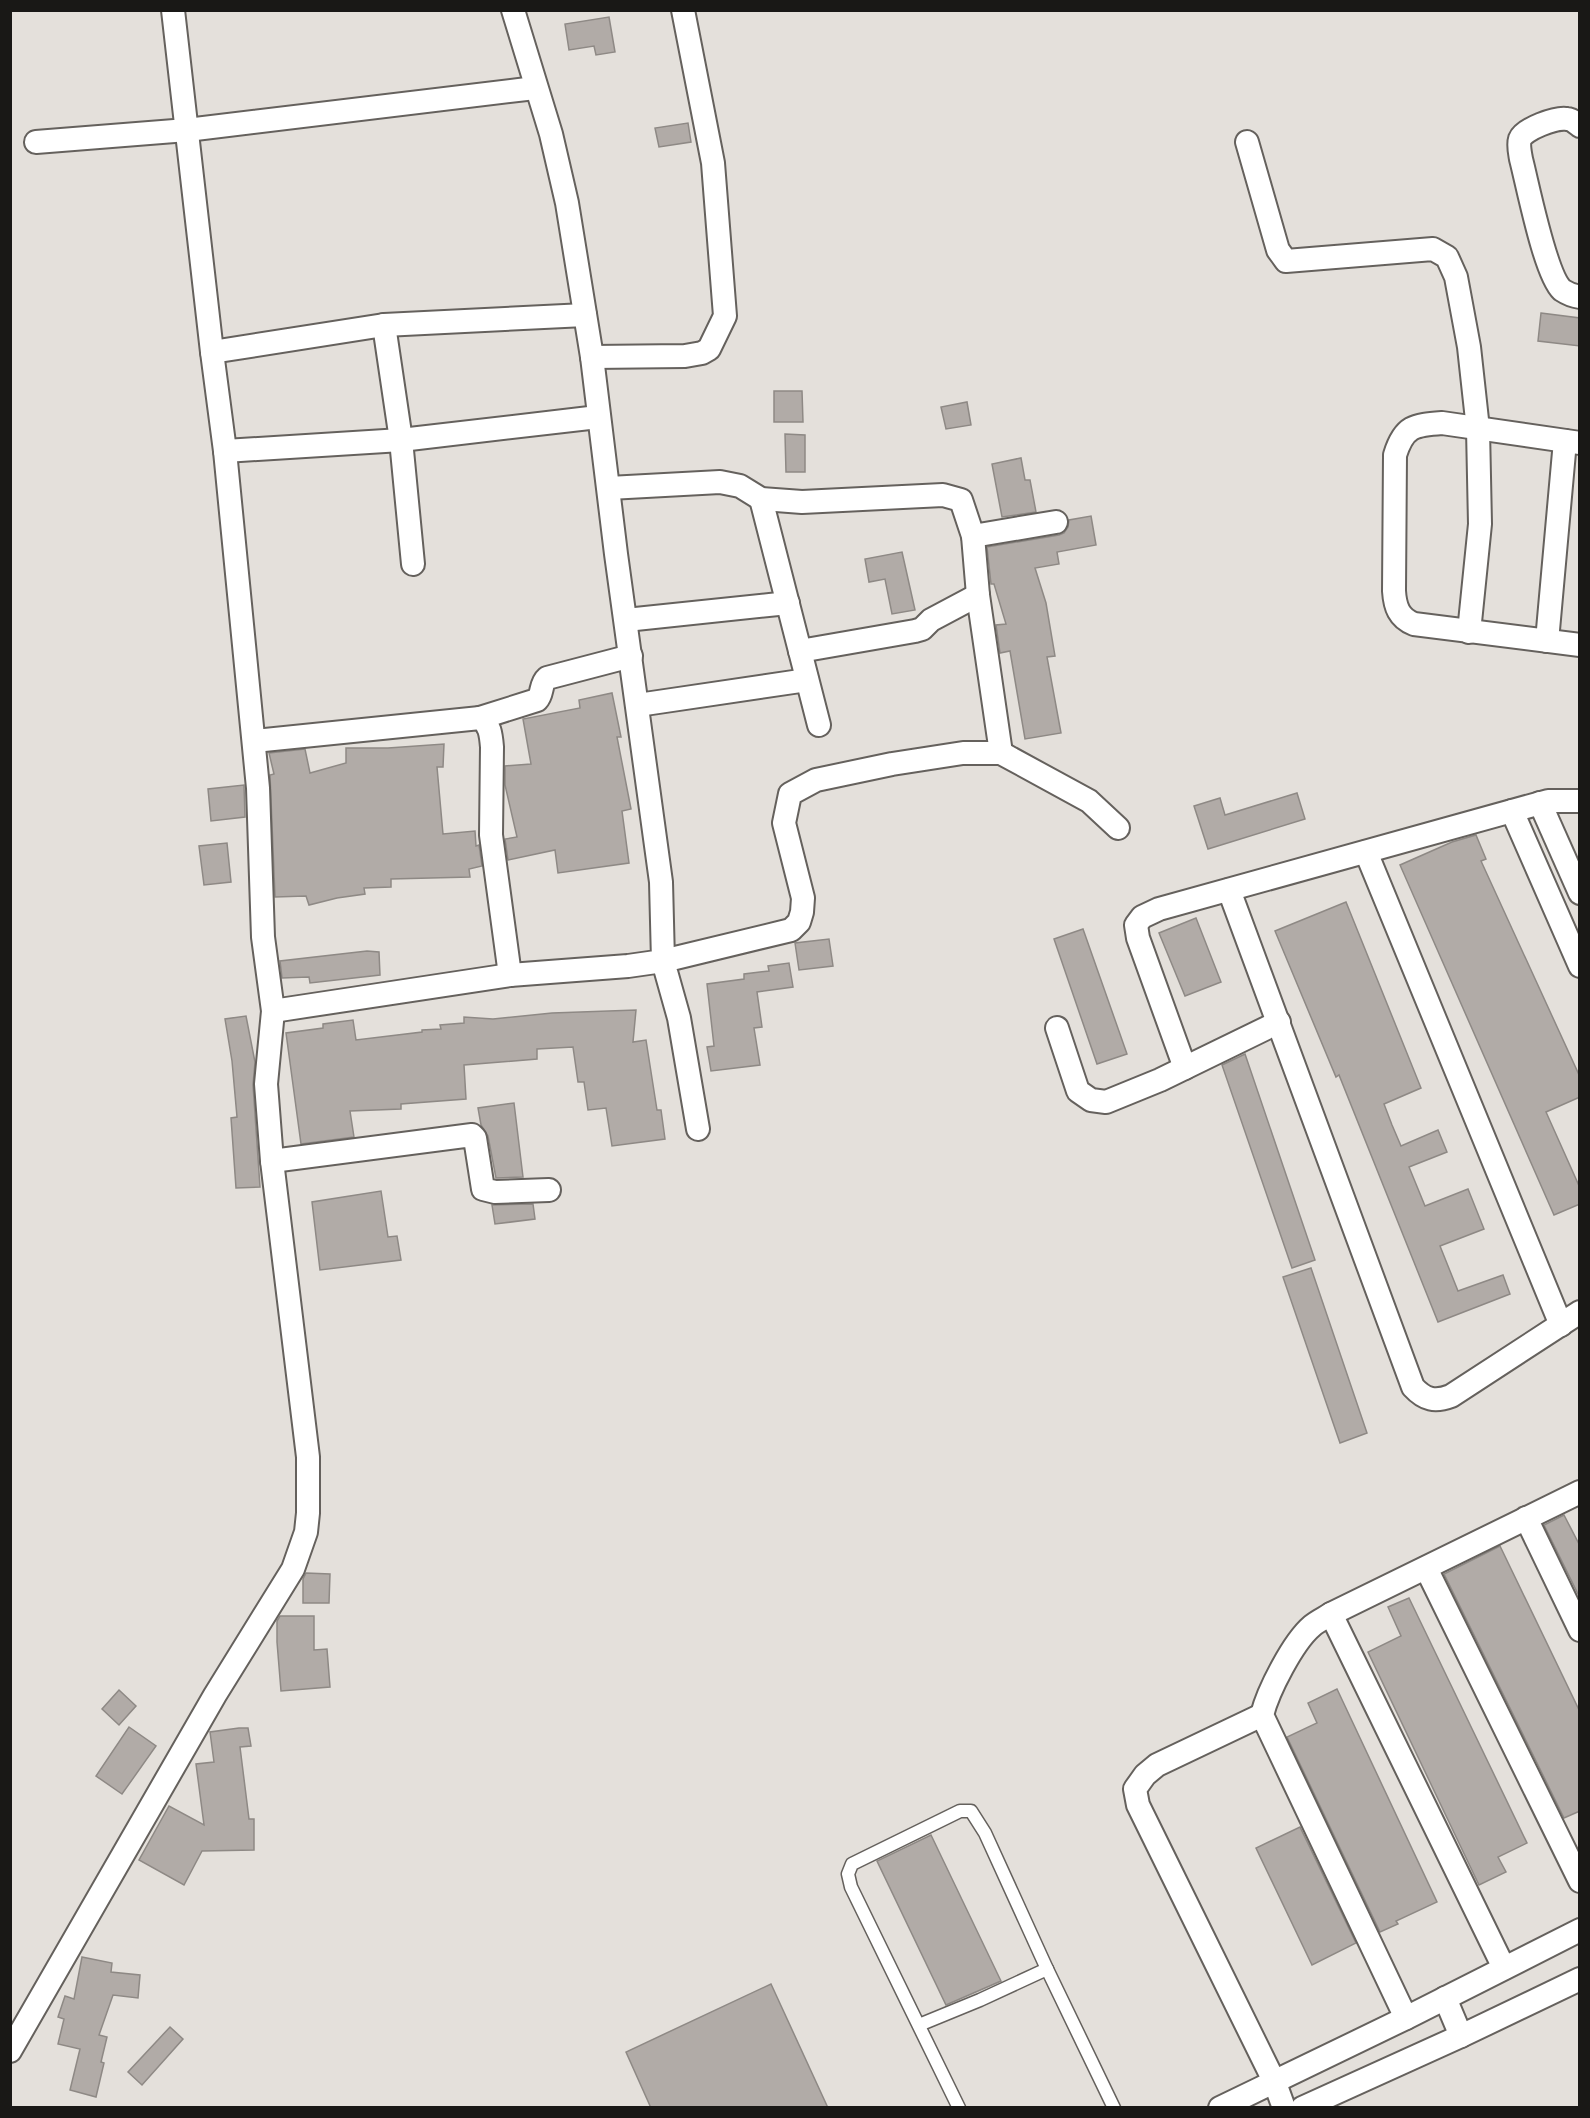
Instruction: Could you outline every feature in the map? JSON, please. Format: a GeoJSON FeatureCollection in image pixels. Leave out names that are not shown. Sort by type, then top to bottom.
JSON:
{"type":"FeatureCollection","features":[{"type":"Feature","properties":{"kind":"street"},"geometry":{"type":"LineString","coordinates":[[10,2051],[215,1695],[293,1569],[306,1532],[308,1513],[308,1457],[272,1161],[266,1084],[273,1011],[263,937],[258,788],[254,741],[225,451],[173,10]]}},
{"type":"Feature","properties":{"kind":"street"},"geometry":{"type":"LineString","coordinates":[[513,10],[535,88],[551,134],[567,203],[592,357],[598,417],[661,882],[663,961],[679,1018],[698,1129]]}},
{"type":"Feature","properties":{"kind":"street"},"geometry":{"type":"LineString","coordinates":[[592,357],[685,356],[702,353],[709,349],[725,316],[712,163],[683,10]]}},
{"type":"Feature","properties":{"kind":"street"},"geometry":{"type":"LineString","coordinates":[[36,142],[188,130],[535,88]]}},
{"type":"Feature","properties":{"kind":"street"},"geometry":{"type":"LineString","coordinates":[[1580,126],[1567,119],[1560,119],[1531,129],[1520,138],[1519,144],[1550,269],[1561,289],[1571,296],[1580,297]]}},
{"type":"Feature","properties":{"kind":"street"},"geometry":{"type":"LineString","coordinates":[[1247,142],[1278,250],[1286,261],[1433,249],[1447,256],[1456,278],[1469,347],[1478,429],[1480,524],[1469,632]]}},
{"type":"Feature","properties":{"kind":"street"},"geometry":{"type":"LineString","coordinates":[[212,352],[384,325],[585,315]]}},
{"type":"Feature","properties":{"kind":"street"},"geometry":{"type":"LineString","coordinates":[[384,325],[401,440],[413,564]]}},
{"type":"Feature","properties":{"kind":"street"},"geometry":{"type":"LineString","coordinates":[[225,451],[401,440],[598,417]]}},
{"type":"Feature","properties":{"kind":"street"},"geometry":{"type":"LineString","coordinates":[[1547,641],[1572,442],[1442,423],[1420,424],[1406,430],[1395,454],[1395,606],[1401,616],[1414,624],[1469,632],[1580,645]]}},
{"type":"Feature","properties":{"kind":"street"},"geometry":{"type":"LineString","coordinates":[[609,488],[720,482],[740,486],[761,500],[802,502],[943,495],[961,500],[973,536],[978,595],[1001,753]]}},
{"type":"Feature","properties":{"kind":"street"},"geometry":{"type":"LineString","coordinates":[[761,500],[819,725]]}},
{"type":"Feature","properties":{"kind":"street"},"geometry":{"type":"LineString","coordinates":[[973,536],[1056,522]]}},
{"type":"Feature","properties":{"kind":"street"},"geometry":{"type":"LineString","coordinates":[[800,651],[922,629],[932,620],[978,595]]}},
{"type":"Feature","properties":{"kind":"street"},"geometry":{"type":"LineString","coordinates":[[626,620],[788,603]]}},
{"type":"Feature","properties":{"kind":"street"},"geometry":{"type":"LineString","coordinates":[[254,741],[480,718],[537,700],[546,678],[631,656]]}},
{"type":"Feature","properties":{"kind":"street"},"geometry":{"type":"LineString","coordinates":[[638,705],[807,680]]}},
{"type":"Feature","properties":{"kind":"street"},"geometry":{"type":"LineString","coordinates":[[480,718],[486,722],[491,736],[491,835],[510,975]]}},
{"type":"Feature","properties":{"kind":"street"},"geometry":{"type":"LineString","coordinates":[[273,1011],[510,975],[663,961],[791,930],[799,922],[803,898],[784,823],[790,794],[816,780],[892,764],[963,753],[1001,753],[1089,801],[1118,828]]}},
{"type":"Feature","properties":{"kind":"street"},"geometry":{"type":"LineString","coordinates":[[1185,1068],[1138,938],[1136,925],[1143,917],[1159,909],[1540,803],[1580,801]]}},
{"type":"Feature","properties":{"kind":"street"},"geometry":{"type":"LineString","coordinates":[[1540,803],[1580,893]]}},
{"type":"Feature","properties":{"kind":"street"},"geometry":{"type":"LineString","coordinates":[[1512,811],[1580,966]]}},
{"type":"Feature","properties":{"kind":"street"},"geometry":{"type":"LineString","coordinates":[[1366,852],[1561,1325]]}},
{"type":"Feature","properties":{"kind":"street"},"geometry":{"type":"LineString","coordinates":[[1229,890],[1413,1387],[1428,1399],[1439,1400],[1451,1396],[1580,1312]]}},
{"type":"Feature","properties":{"kind":"street"},"geometry":{"type":"LineString","coordinates":[[1057,1028],[1078,1091],[1091,1100],[1106,1102],[1185,1068],[1279,1022]]}},
{"type":"Feature","properties":{"kind":"street"},"geometry":{"type":"LineString","coordinates":[[272,1161],[472,1135],[475,1138],[483,1188],[495,1192],[549,1190]]}},
{"type":"Feature","properties":{"kind":"street"},"geometry":{"type":"LineString","coordinates":[[1406,2018],[1262,1715],[1270,1687],[1310,1627],[1331,1614],[1580,1492]]}},
{"type":"Feature","properties":{"kind":"street"},"geometry":{"type":"LineString","coordinates":[[1526,1518],[1580,1630]]}},
{"type":"Feature","properties":{"kind":"street"},"geometry":{"type":"LineString","coordinates":[[1426,1568],[1580,1881]]}},
{"type":"Feature","properties":{"kind":"street"},"geometry":{"type":"LineString","coordinates":[[1331,1614],[1504,1968]]}},
{"type":"Feature","properties":{"kind":"street"},"geometry":{"type":"LineString","coordinates":[[1262,1715],[1157,1765],[1145,1775],[1136,1789],[1138,1805],[1275,2083],[1284,2108]]}},
{"type":"Feature","properties":{"kind":"street"},"geometry":{"type":"LineString","coordinates":[[1220,2108],[1275,2083],[1580,1930]]}},
{"type":"Feature","properties":{"kind":"street"},"geometry":{"type":"LineString","coordinates":[[1302,2108],[1580,1979]]}},
{"type":"Feature","properties":{"kind":"street"},"geometry":{"type":"LineString","coordinates":[[1445,1998],[1461,2036]]}},
{"type":"Feature","properties":{"kind":"lane"},"geometry":{"type":"LineString","coordinates":[[959,2108],[851,1887],[848,1875],[852,1864],[960,1811],[971,1811],[985,1833],[1114,2108]]}},
{"type":"Feature","properties":{"kind":"lane"},"geometry":{"type":"LineString","coordinates":[[919,2025],[1047,1969]]}},
{"type":"Feature","properties":{"kind":"building"},"geometry":{"type":"Polygon","coordinates":[[[609,17],[615,52],[596,55],[594,46],[569,50],[565,24],[609,17]]]}},
{"type":"Feature","properties":{"kind":"building"},"geometry":{"type":"Polygon","coordinates":[[[688,123],[691,142],[659,147],[655,128],[688,123]]]}},
{"type":"Feature","properties":{"kind":"building"},"geometry":{"type":"Polygon","coordinates":[[[1541,313],[1580,318],[1580,346],[1538,341],[1541,313]]]}},
{"type":"Feature","properties":{"kind":"building"},"geometry":{"type":"Polygon","coordinates":[[[774,391],[802,391],[803,422],[774,422],[774,391]]]}},
{"type":"Feature","properties":{"kind":"building"},"geometry":{"type":"Polygon","coordinates":[[[967,402],[971,425],[946,429],[941,407],[967,402]]]}},
{"type":"Feature","properties":{"kind":"building"},"geometry":{"type":"Polygon","coordinates":[[[785,434],[805,435],[805,472],[786,472],[785,434]]]}},
{"type":"Feature","properties":{"kind":"building"},"geometry":{"type":"Polygon","coordinates":[[[1021,458],[1025,480],[1030,480],[1036,512],[1002,517],[992,464],[1021,458]]]}},
{"type":"Feature","properties":{"kind":"building"},"geometry":{"type":"Polygon","coordinates":[[[1091,516],[1096,545],[1057,552],[1059,564],[1035,568],[1046,603],[1055,656],[1047,657],[1061,733],[1025,739],[1010,651],[1000,653],[996,625],[1006,624],[994,584],[991,584],[987,547],[1059,535],[1064,533],[1068,527],[1069,520],[1091,516]]]}},
{"type":"Feature","properties":{"kind":"building"},"geometry":{"type":"Polygon","coordinates":[[[902,552],[915,610],[892,614],[885,579],[869,582],[865,559],[902,552]]]}},
{"type":"Feature","properties":{"kind":"building"},"geometry":{"type":"Polygon","coordinates":[[[612,693],[621,737],[617,737],[631,809],[622,811],[629,863],[558,873],[555,850],[508,860],[505,839],[517,837],[505,785],[505,766],[531,764],[523,719],[580,708],[579,700],[612,693]]]}},
{"type":"Feature","properties":{"kind":"building"},"geometry":{"type":"Polygon","coordinates":[[[444,744],[443,767],[437,767],[443,834],[475,831],[476,846],[479,845],[482,866],[469,869],[470,877],[391,879],[391,887],[364,888],[365,894],[309,905],[306,896],[275,897],[270,775],[274,774],[269,753],[305,749],[310,773],[346,763],[346,748],[444,744]]]}},
{"type":"Feature","properties":{"kind":"building"},"geometry":{"type":"Polygon","coordinates":[[[244,785],[245,817],[211,821],[208,789],[244,785]]]}},
{"type":"Feature","properties":{"kind":"building"},"geometry":{"type":"Polygon","coordinates":[[[1297,793],[1305,819],[1208,849],[1194,806],[1220,798],[1225,815],[1297,793]]]}},
{"type":"Feature","properties":{"kind":"building"},"geometry":{"type":"Polygon","coordinates":[[[1476,835],[1486,859],[1481,861],[1580,1077],[1580,1097],[1546,1112],[1580,1188],[1580,1204],[1554,1215],[1400,865],[1452,842],[1476,835]]]}},
{"type":"Feature","properties":{"kind":"building"},"geometry":{"type":"Polygon","coordinates":[[[227,843],[231,882],[204,885],[199,846],[227,843]]]}},
{"type":"Feature","properties":{"kind":"building"},"geometry":{"type":"Polygon","coordinates":[[[1346,902],[1421,1088],[1384,1104],[1392,1125],[1401,1146],[1438,1130],[1447,1152],[1409,1167],[1425,1206],[1468,1189],[1484,1229],[1440,1246],[1458,1291],[1503,1275],[1510,1294],[1438,1322],[1339,1075],[1336,1077],[1275,931],[1346,902]]]}},
{"type":"Feature","properties":{"kind":"building"},"geometry":{"type":"Polygon","coordinates":[[[1196,918],[1221,982],[1185,996],[1159,933],[1196,918]]]}},
{"type":"Feature","properties":{"kind":"building"},"geometry":{"type":"Polygon","coordinates":[[[1083,929],[1127,1054],[1097,1064],[1054,939],[1083,929]]]}},
{"type":"Feature","properties":{"kind":"building"},"geometry":{"type":"Polygon","coordinates":[[[829,939],[833,966],[799,970],[795,943],[829,939]]]}},
{"type":"Feature","properties":{"kind":"building"},"geometry":{"type":"Polygon","coordinates":[[[367,951],[379,952],[380,975],[310,983],[309,977],[282,978],[280,961],[367,951]]]}},
{"type":"Feature","properties":{"kind":"building"},"geometry":{"type":"Polygon","coordinates":[[[789,963],[793,987],[757,992],[762,1027],[754,1028],[760,1065],[711,1071],[707,1047],[714,1046],[707,984],[744,979],[744,974],[769,971],[768,966],[789,963]]]}},
{"type":"Feature","properties":{"kind":"building"},"geometry":{"type":"Polygon","coordinates":[[[636,1010],[633,1042],[646,1040],[657,1110],[661,1110],[665,1139],[612,1146],[606,1108],[588,1110],[584,1082],[578,1082],[573,1047],[537,1049],[537,1059],[464,1065],[466,1099],[401,1104],[401,1109],[350,1111],[354,1137],[301,1144],[286,1033],[323,1028],[323,1024],[353,1020],[356,1040],[441,1029],[440,1025],[464,1023],[464,1017],[493,1019],[552,1013],[636,1010]]]}},
{"type":"Feature","properties":{"kind":"building"},"geometry":{"type":"Polygon","coordinates":[[[246,1016],[255,1062],[253,1085],[260,1187],[236,1188],[231,1118],[237,1117],[232,1061],[225,1019],[246,1016]]]}},
{"type":"Feature","properties":{"kind":"building"},"geometry":{"type":"Polygon","coordinates":[[[1245,1054],[1315,1260],[1292,1268],[1222,1065],[1245,1054]]]}},
{"type":"Feature","properties":{"kind":"building"},"geometry":{"type":"Polygon","coordinates":[[[514,1103],[523,1177],[496,1178],[488,1136],[481,1125],[478,1108],[514,1103]]]}},
{"type":"Feature","properties":{"kind":"building"},"geometry":{"type":"Polygon","coordinates":[[[381,1191],[388,1237],[397,1236],[401,1260],[320,1270],[312,1202],[381,1191]]]}},
{"type":"Feature","properties":{"kind":"building"},"geometry":{"type":"Polygon","coordinates":[[[533,1204],[535,1219],[495,1224],[492,1205],[533,1204]]]}},
{"type":"Feature","properties":{"kind":"building"},"geometry":{"type":"Polygon","coordinates":[[[1311,1268],[1367,1433],[1340,1443],[1283,1277],[1311,1268]]]}},
{"type":"Feature","properties":{"kind":"building"},"geometry":{"type":"Polygon","coordinates":[[[1564,1515],[1580,1546],[1580,1598],[1544,1525],[1564,1515]]]}},
{"type":"Feature","properties":{"kind":"building"},"geometry":{"type":"Polygon","coordinates":[[[1500,1546],[1580,1712],[1580,1811],[1564,1818],[1444,1574],[1500,1546]]]}},
{"type":"Feature","properties":{"kind":"building"},"geometry":{"type":"Polygon","coordinates":[[[306,1573],[330,1574],[329,1603],[303,1603],[303,1579],[306,1573]]]}},
{"type":"Feature","properties":{"kind":"building"},"geometry":{"type":"Polygon","coordinates":[[[1409,1598],[1527,1843],[1498,1857],[1506,1872],[1479,1885],[1368,1652],[1401,1636],[1388,1607],[1409,1598]]]}},
{"type":"Feature","properties":{"kind":"building"},"geometry":{"type":"Polygon","coordinates":[[[280,1616],[314,1616],[314,1650],[327,1649],[330,1687],[281,1691],[277,1642],[277,1621],[280,1616]]]}},
{"type":"Feature","properties":{"kind":"building"},"geometry":{"type":"Polygon","coordinates":[[[1337,1689],[1437,1902],[1396,1921],[1398,1924],[1380,1932],[1287,1737],[1317,1723],[1308,1703],[1337,1689]]]}},
{"type":"Feature","properties":{"kind":"building"},"geometry":{"type":"Polygon","coordinates":[[[119,1690],[136,1706],[119,1725],[102,1709],[119,1690]]]}},
{"type":"Feature","properties":{"kind":"building"},"geometry":{"type":"Polygon","coordinates":[[[129,1727],[156,1746],[122,1794],[96,1776],[129,1727]]]}},
{"type":"Feature","properties":{"kind":"building"},"geometry":{"type":"Polygon","coordinates":[[[248,1728],[251,1746],[240,1747],[249,1819],[254,1819],[254,1850],[202,1851],[184,1885],[139,1860],[169,1806],[204,1825],[196,1764],[214,1762],[210,1732],[248,1728]]]}},
{"type":"Feature","properties":{"kind":"building"},"geometry":{"type":"Polygon","coordinates":[[[1300,1827],[1356,1943],[1312,1965],[1256,1848],[1300,1827]]]}},
{"type":"Feature","properties":{"kind":"building"},"geometry":{"type":"Polygon","coordinates":[[[931,1835],[1001,1981],[946,2005],[877,1861],[931,1835]]]}},
{"type":"Feature","properties":{"kind":"building"},"geometry":{"type":"Polygon","coordinates":[[[82,1957],[112,1963],[111,1972],[140,1975],[138,1998],[113,1995],[99,2035],[107,2037],[96,2097],[70,2090],[80,2049],[58,2044],[64,2019],[58,2017],[65,1996],[74,1999],[82,1957]]]}},
{"type":"Feature","properties":{"kind":"building"},"geometry":{"type":"Polygon","coordinates":[[[771,1984],[828,2108],[651,2108],[626,2052],[771,1984]]]}},
{"type":"Feature","properties":{"kind":"building"},"geometry":{"type":"Polygon","coordinates":[[[170,2027],[183,2039],[142,2085],[128,2072],[170,2027]]]}}]}
